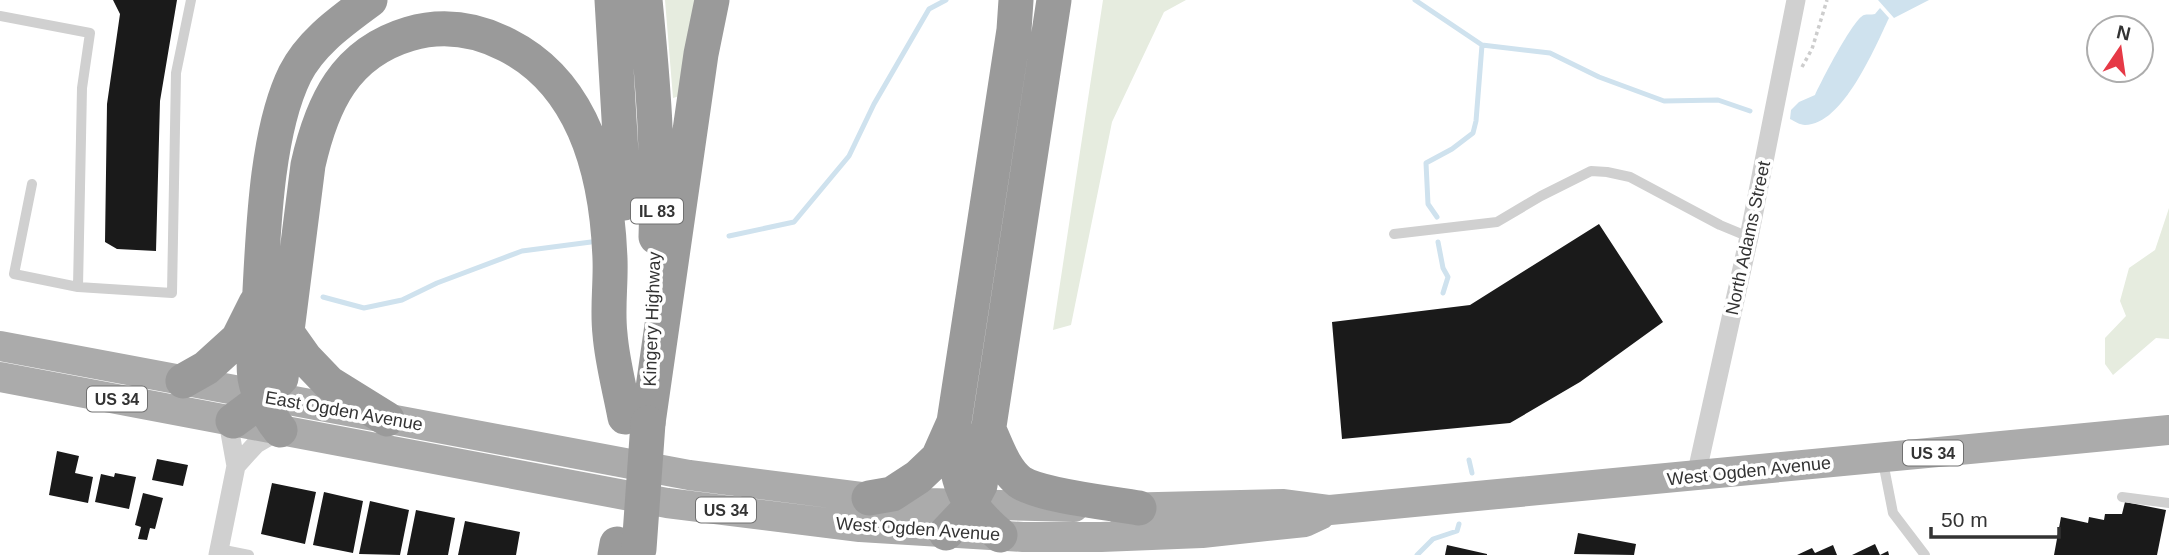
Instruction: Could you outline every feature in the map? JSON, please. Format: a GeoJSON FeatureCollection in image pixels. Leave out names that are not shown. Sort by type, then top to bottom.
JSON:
{"type":"FeatureCollection","features":[{"type":"Feature","properties":{"kind":"highway"},"geometry":{"type":"LineString","coordinates":[[280,430],[272,419],[255,375],[259,297],[278,124],[296,72],[310,52],[329,30],[370,0]]}},
{"type":"Feature","properties":{"kind":"highway","name":"Kingery Highway"},"geometry":{"type":"LineString","coordinates":[[612,0],[636,420]]}},
{"type":"Feature","properties":{"kind":"highway","name":"Kingery Highway"},"geometry":{"type":"LineString","coordinates":[[628,551],[636,420],[658,174],[656,109],[645,0]]}},
{"type":"Feature","properties":{"kind":"highway"},"geometry":{"type":"LineString","coordinates":[[636,420],[712,0]]}},
{"type":"Feature","properties":{"kind":"highway"},"geometry":{"type":"LineString","coordinates":[[1000,536],[971,504],[957,475],[954,422],[1014,30],[1016,0]]}},
{"type":"Feature","properties":{"kind":"highway"},"geometry":{"type":"LineString","coordinates":[[946,533],[971,504],[980,485],[1054,0]]}},
{"type":"Feature","properties":{"kind":"highway"},"geometry":{"type":"LineString","coordinates":[[229,420],[281,378],[308,165],[323,114],[338,88],[351,67],[370,51],[396,38],[424,30],[461,29],[492,38],[527,55],[555,82],[579,118],[597,160],[607,211],[610,333],[636,420]]}},
{"type":"Feature","properties":{"kind":"highway"},"geometry":{"type":"LineString","coordinates":[[184,381],[206,368],[238,339],[259,297]]}},
{"type":"Feature","properties":{"kind":"highway"},"geometry":{"type":"LineString","coordinates":[[288,334],[305,358],[329,383],[387,419]]}},
{"type":"Feature","properties":{"kind":"highway"},"geometry":{"type":"LineString","coordinates":[[869,498],[892,494],[918,477],[938,458],[954,422]]}},
{"type":"Feature","properties":{"kind":"highway"},"geometry":{"type":"LineString","coordinates":[[989,430],[1003,461],[1020,482],[1050,493],[1139,508]]}},
{"type":"Feature","properties":{"kind":"main road","name":"East Ogden Avenue"},"geometry":{"type":"LineString","coordinates":[[0,346],[689,475]]}},
{"type":"Feature","properties":{"kind":"main road","name":"East Ogden Avenue"},"geometry":{"type":"LineString","coordinates":[[0,377],[508,472]]}},
{"type":"Feature","properties":{"kind":"main road","name":"West Ogden Avenue"},"geometry":{"type":"LineString","coordinates":[[689,475],[869,498],[971,504],[1139,508],[1284,504],[1330,510],[2169,430]]}},
{"type":"Feature","properties":{"kind":"main road","name":"West Ogden Avenue"},"geometry":{"type":"LineString","coordinates":[[508,472],[667,503],[860,527],[1000,536],[1101,537],[1202,533],[1305,522],[1330,510]]}},
{"type":"Feature","properties":{"kind":"street","name":"North Adams Street"},"geometry":{"type":"LineString","coordinates":[[1696,476],[1749,237],[1796,0]]}},
{"type":"Feature","properties":{"kind":"street"},"geometry":{"type":"LineString","coordinates":[[219,552],[236,466],[229,420]]}},
{"type":"Feature","properties":{"kind":"street"},"geometry":{"type":"LineString","coordinates":[[236,466],[256,444],[280,430]]}},
{"type":"Feature","properties":{"kind":"lane"},"geometry":{"type":"LineString","coordinates":[[32,184],[14,274],[78,288],[172,293],[176,73],[191,0]]}},
{"type":"Feature","properties":{"kind":"lane"},"geometry":{"type":"LineString","coordinates":[[0,16],[90,33],[82,88],[78,288]]}},
{"type":"Feature","properties":{"kind":"lane"},"geometry":{"type":"LineString","coordinates":[[1394,234],[1497,222],[1591,171],[1630,177],[1720,225],[1749,237]]}},
{"type":"Feature","properties":{"kind":"lane"},"geometry":{"type":"LineString","coordinates":[[1882,458],[1893,513],[1925,555]]}},
{"type":"Feature","properties":{"kind":"lane"},"geometry":{"type":"LineString","coordinates":[[2122,497],[2169,503]]}},
{"type":"Feature","properties":{"kind":"lane"},"geometry":{"type":"LineString","coordinates":[[219,552],[248,555]]}},
{"type":"Feature","properties":{"kind":"path"},"geometry":{"type":"LineString","coordinates":[[1781,77],[1793,78],[1799,73],[1812,49],[1827,0]]}},
{"type":"Feature","properties":{"kind":"shaded area"},"geometry":{"type":"Polygon","coordinates":[[[665,0],[698,0],[683,95],[673,98],[665,0]]]}},
{"type":"Feature","properties":{"kind":"shaded area"},"geometry":{"type":"Polygon","coordinates":[[[1103,0],[1186,0],[1164,12],[1112,122],[1071,325],[1053,330],[1103,0]]]}},
{"type":"Feature","properties":{"kind":"shaded area"},"geometry":{"type":"Polygon","coordinates":[[[2169,208],[2169,339],[2156,338],[2113,375],[2105,364],[2105,338],[2126,316],[2120,301],[2129,268],[2155,250],[2169,208]]]}},
{"type":"Feature","properties":{"kind":"water"},"geometry":{"type":"Polygon","coordinates":[[[1878,0],[1929,0],[1894,18],[1878,0]]]}},
{"type":"Feature","properties":{"kind":"water"},"geometry":{"type":"Polygon","coordinates":[[[1880,8],[1889,18],[1866,65],[1845,99],[1819,122],[1805,125],[1790,119],[1791,110],[1799,102],[1815,95],[1859,19],[1864,15],[1875,14],[1880,8]]]}},
{"type":"Feature","properties":{"kind":"building"},"geometry":{"type":"Polygon","coordinates":[[[113,0],[177,0],[160,101],[156,251],[117,249],[105,242],[107,104],[120,14],[113,0]]]}},
{"type":"Feature","properties":{"kind":"building"},"geometry":{"type":"Polygon","coordinates":[[[1599,224],[1663,322],[1580,382],[1510,423],[1342,439],[1332,322],[1470,305],[1599,224]]]}},
{"type":"Feature","properties":{"kind":"building"},"geometry":{"type":"Polygon","coordinates":[[[57,451],[79,456],[75,473],[93,477],[88,503],[49,495],[57,451]]]}},
{"type":"Feature","properties":{"kind":"building"},"geometry":{"type":"Polygon","coordinates":[[[157,459],[188,465],[183,486],[152,480],[157,459]]]}},
{"type":"Feature","properties":{"kind":"building"},"geometry":{"type":"Polygon","coordinates":[[[115,473],[136,477],[129,509],[95,502],[101,474],[114,477],[115,473]]]}},
{"type":"Feature","properties":{"kind":"building"},"geometry":{"type":"Polygon","coordinates":[[[272,483],[316,492],[305,544],[261,534],[272,483]]]}},
{"type":"Feature","properties":{"kind":"building"},"geometry":{"type":"Polygon","coordinates":[[[324,492],[363,501],[353,553],[313,545],[324,492]]]}},
{"type":"Feature","properties":{"kind":"building"},"geometry":{"type":"Polygon","coordinates":[[[143,493],[163,498],[155,529],[150,528],[147,540],[138,539],[141,527],[135,525],[143,493]]]}},
{"type":"Feature","properties":{"kind":"building"},"geometry":{"type":"Polygon","coordinates":[[[370,501],[409,510],[400,555],[359,554],[370,501]]]}},
{"type":"Feature","properties":{"kind":"building"},"geometry":{"type":"Polygon","coordinates":[[[2125,502],[2166,510],[2157,555],[2054,555],[2061,517],[2088,523],[2089,517],[2104,520],[2105,514],[2122,514],[2125,502]]]}},
{"type":"Feature","properties":{"kind":"building"},"geometry":{"type":"Polygon","coordinates":[[[416,510],[455,518],[448,555],[407,555],[416,510]]]}},
{"type":"Feature","properties":{"kind":"building"},"geometry":{"type":"Polygon","coordinates":[[[465,521],[520,532],[516,555],[458,555],[465,521]]]}},
{"type":"Feature","properties":{"kind":"building"},"geometry":{"type":"Polygon","coordinates":[[[1578,533],[1636,544],[1634,555],[1574,554],[1578,533]]]}},
{"type":"Feature","properties":{"kind":"building"},"geometry":{"type":"Polygon","coordinates":[[[1875,544],[1880,555],[1852,555],[1875,544]]]}},
{"type":"Feature","properties":{"kind":"building"},"geometry":{"type":"Polygon","coordinates":[[[1447,545],[1487,554],[1487,555],[1445,555],[1447,545]]]}},
{"type":"Feature","properties":{"kind":"building"},"geometry":{"type":"Polygon","coordinates":[[[1833,545],[1837,555],[1797,555],[1812,548],[1815,553],[1833,545]]]}},
{"type":"Feature","properties":{"kind":"waterway"},"geometry":{"type":"LineString","coordinates":[[729,236],[794,222],[849,156],[874,104],[929,9],[946,0]]}},
{"type":"Feature","properties":{"kind":"waterway"},"geometry":{"type":"LineString","coordinates":[[1415,0],[1482,45],[1550,53],[1599,77],[1664,101],[1718,100],[1750,111]]}},
{"type":"Feature","properties":{"kind":"waterway"},"geometry":{"type":"LineString","coordinates":[[1437,217],[1428,204],[1426,163],[1452,149],[1473,133],[1482,45]]}},
{"type":"Feature","properties":{"kind":"waterway"},"geometry":{"type":"LineString","coordinates":[[323,297],[364,308],[402,300],[437,283],[522,251],[591,242]]}},
{"type":"Feature","properties":{"kind":"waterway"},"geometry":{"type":"LineString","coordinates":[[1438,242],[1443,268],[1448,277],[1443,293]]}},
{"type":"Feature","properties":{"kind":"waterway"},"geometry":{"type":"LineString","coordinates":[[1469,460],[1472,473]]}},
{"type":"Feature","properties":{"kind":"waterway"},"geometry":{"type":"LineString","coordinates":[[1417,555],[1433,539],[1457,531],[1459,524]]}}]}
